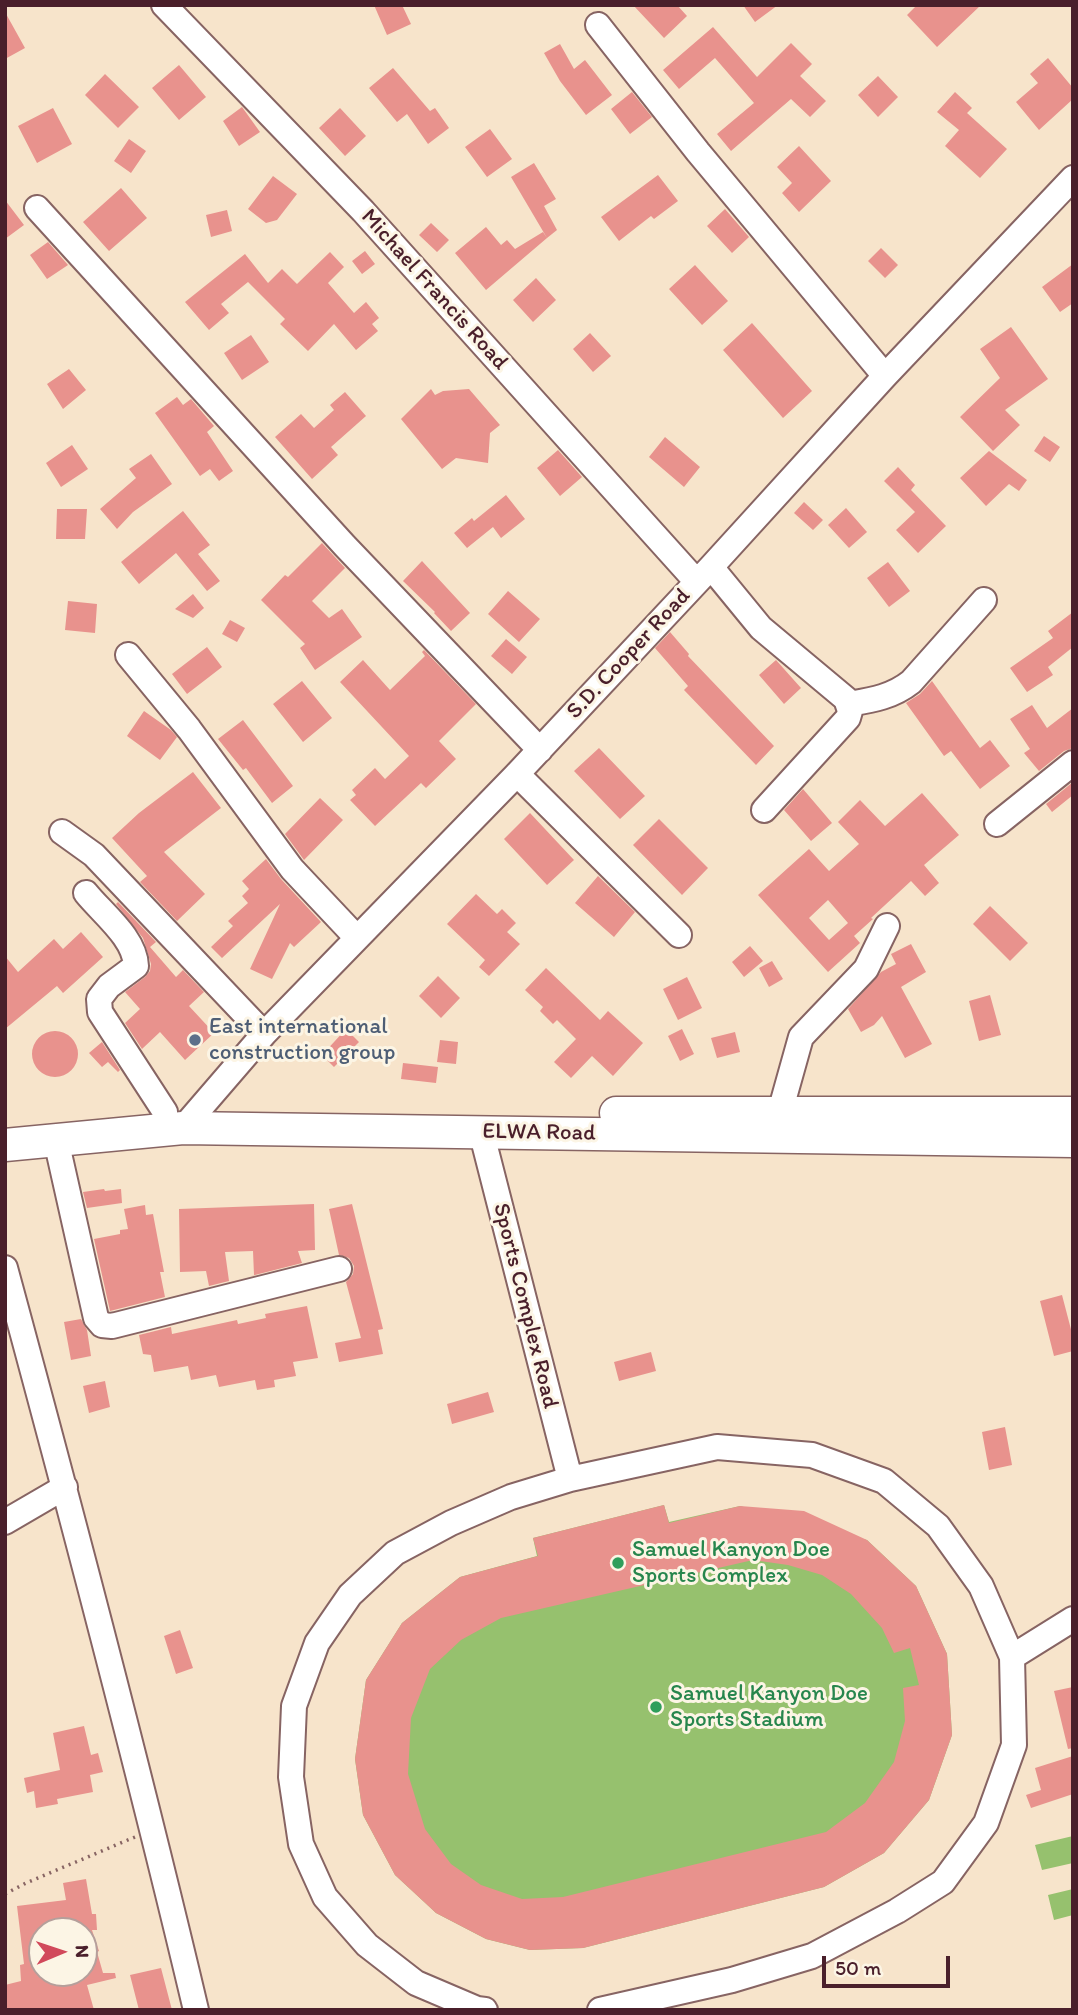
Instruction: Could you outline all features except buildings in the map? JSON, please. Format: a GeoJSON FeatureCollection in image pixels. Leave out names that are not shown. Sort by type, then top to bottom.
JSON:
{"type":"FeatureCollection","features":[{"type":"Feature","properties":{"kind":"main road","name":"ELWA Road"},"geometry":{"type":"LineString","coordinates":[[5,1124],[181,1117],[780,1112],[1073,1113]]}},
{"type":"Feature","properties":{"kind":"main road","name":"ELWA Road"},"geometry":{"type":"LineString","coordinates":[[5,1145],[56,1140],[181,1117],[481,1131],[1073,1140]]}},
{"type":"Feature","properties":{"kind":"street","name":"Michael Francis Road"},"geometry":{"type":"LineString","coordinates":[[164,5],[363,211],[704,574],[761,628],[849,704]]}},
{"type":"Feature","properties":{"kind":"street"},"geometry":{"type":"LineString","coordinates":[[598,25],[698,152],[884,376]]}},
{"type":"Feature","properties":{"kind":"street","name":"S.D. Cooper Road"},"geometry":{"type":"LineString","coordinates":[[181,1117],[540,750],[884,376],[1073,178]]}},
{"type":"Feature","properties":{"kind":"street"},"geometry":{"type":"LineString","coordinates":[[37,208],[345,546],[540,750]]}},
{"type":"Feature","properties":{"kind":"street"},"geometry":{"type":"LineString","coordinates":[[764,810],[848,718],[849,704],[885,697],[900,691],[984,600]]}},
{"type":"Feature","properties":{"kind":"street"},"geometry":{"type":"LineString","coordinates":[[128,655],[189,729],[292,869],[357,938]]}},
{"type":"Feature","properties":{"kind":"street"},"geometry":{"type":"LineString","coordinates":[[997,824],[1073,763]]}},
{"type":"Feature","properties":{"kind":"street"},"geometry":{"type":"LineString","coordinates":[[517,774],[679,935]]}},
{"type":"Feature","properties":{"kind":"street"},"geometry":{"type":"LineString","coordinates":[[62,832],[94,855],[264,1034]]}},
{"type":"Feature","properties":{"kind":"street"},"geometry":{"type":"LineString","coordinates":[[86,893],[128,942],[136,956],[136,966],[110,986],[99,999],[100,1012],[181,1117]]}},
{"type":"Feature","properties":{"kind":"street"},"geometry":{"type":"LineString","coordinates":[[780,1112],[801,1037],[866,970],[887,926]]}},
{"type":"Feature","properties":{"kind":"street","name":"Sports Complex Road"},"geometry":{"type":"LineString","coordinates":[[481,1131],[570,1479]]}},
{"type":"Feature","properties":{"kind":"street"},"geometry":{"type":"LineString","coordinates":[[56,1140],[96,1318],[102,1325],[112,1326],[339,1269]]}},
{"type":"Feature","properties":{"kind":"street"},"geometry":{"type":"LineString","coordinates":[[5,1268],[65,1487],[196,2010]]}},
{"type":"Feature","properties":{"kind":"street"},"geometry":{"type":"LineString","coordinates":[[485,2010],[416,1983],[367,1945],[325,1896],[301,1844],[290,1777],[294,1706],[317,1643],[350,1595],[395,1553],[451,1523],[511,1497],[570,1479],[716,1447],[813,1455],[884,1481],[938,1526],[981,1586],[1012,1657],[1014,1745],[986,1823],[943,1882],[897,1911],[812,1956],[732,1980],[600,2010]]}},
{"type":"Feature","properties":{"kind":"street"},"geometry":{"type":"LineString","coordinates":[[5,1522],[65,1487]]}},
{"type":"Feature","properties":{"kind":"street"},"geometry":{"type":"LineString","coordinates":[[1012,1657],[1073,1619]]}},
{"type":"Feature","properties":{"kind":"path"},"geometry":{"type":"LineString","coordinates":[[5,1894],[153,1830]]}},
{"type":"Feature","properties":{"kind":"green space","name":"Samuel Kanyon Doe Sports Stadium"},"geometry":{"type":"Polygon","coordinates":[[[664,1505],[669,1522],[740,1506],[867,1540],[916,1586],[947,1654],[952,1735],[929,1800],[884,1853],[824,1887],[583,1948],[530,1950],[486,1939],[436,1913],[395,1875],[363,1815],[355,1759],[366,1680],[402,1623],[460,1577],[537,1556],[533,1538],[664,1505]]]}},
{"type":"Feature","properties":{"kind":"green space"},"geometry":{"type":"Polygon","coordinates":[[[1073,1836],[1073,1863],[1042,1870],[1035,1845],[1073,1836]]]}},
{"type":"Feature","properties":{"kind":"green space"},"geometry":{"type":"Polygon","coordinates":[[[1073,1889],[1073,1915],[1054,1920],[1048,1895],[1073,1889]]]}},
{"type":"Feature","properties":{"kind":"place","name":"East international construction group"},"geometry":{"type":"Point","coordinates":[195,1040]}},
{"type":"Feature","properties":{"kind":"place","name":"Samuel Kanyon Doe Sports Complex"},"geometry":{"type":"Point","coordinates":[618,1563]}},
{"type":"Feature","properties":{"kind":"place","name":"Samuel Kanyon Doe Sports Stadium"},"geometry":{"type":"Point","coordinates":[656,1707]}}]}
